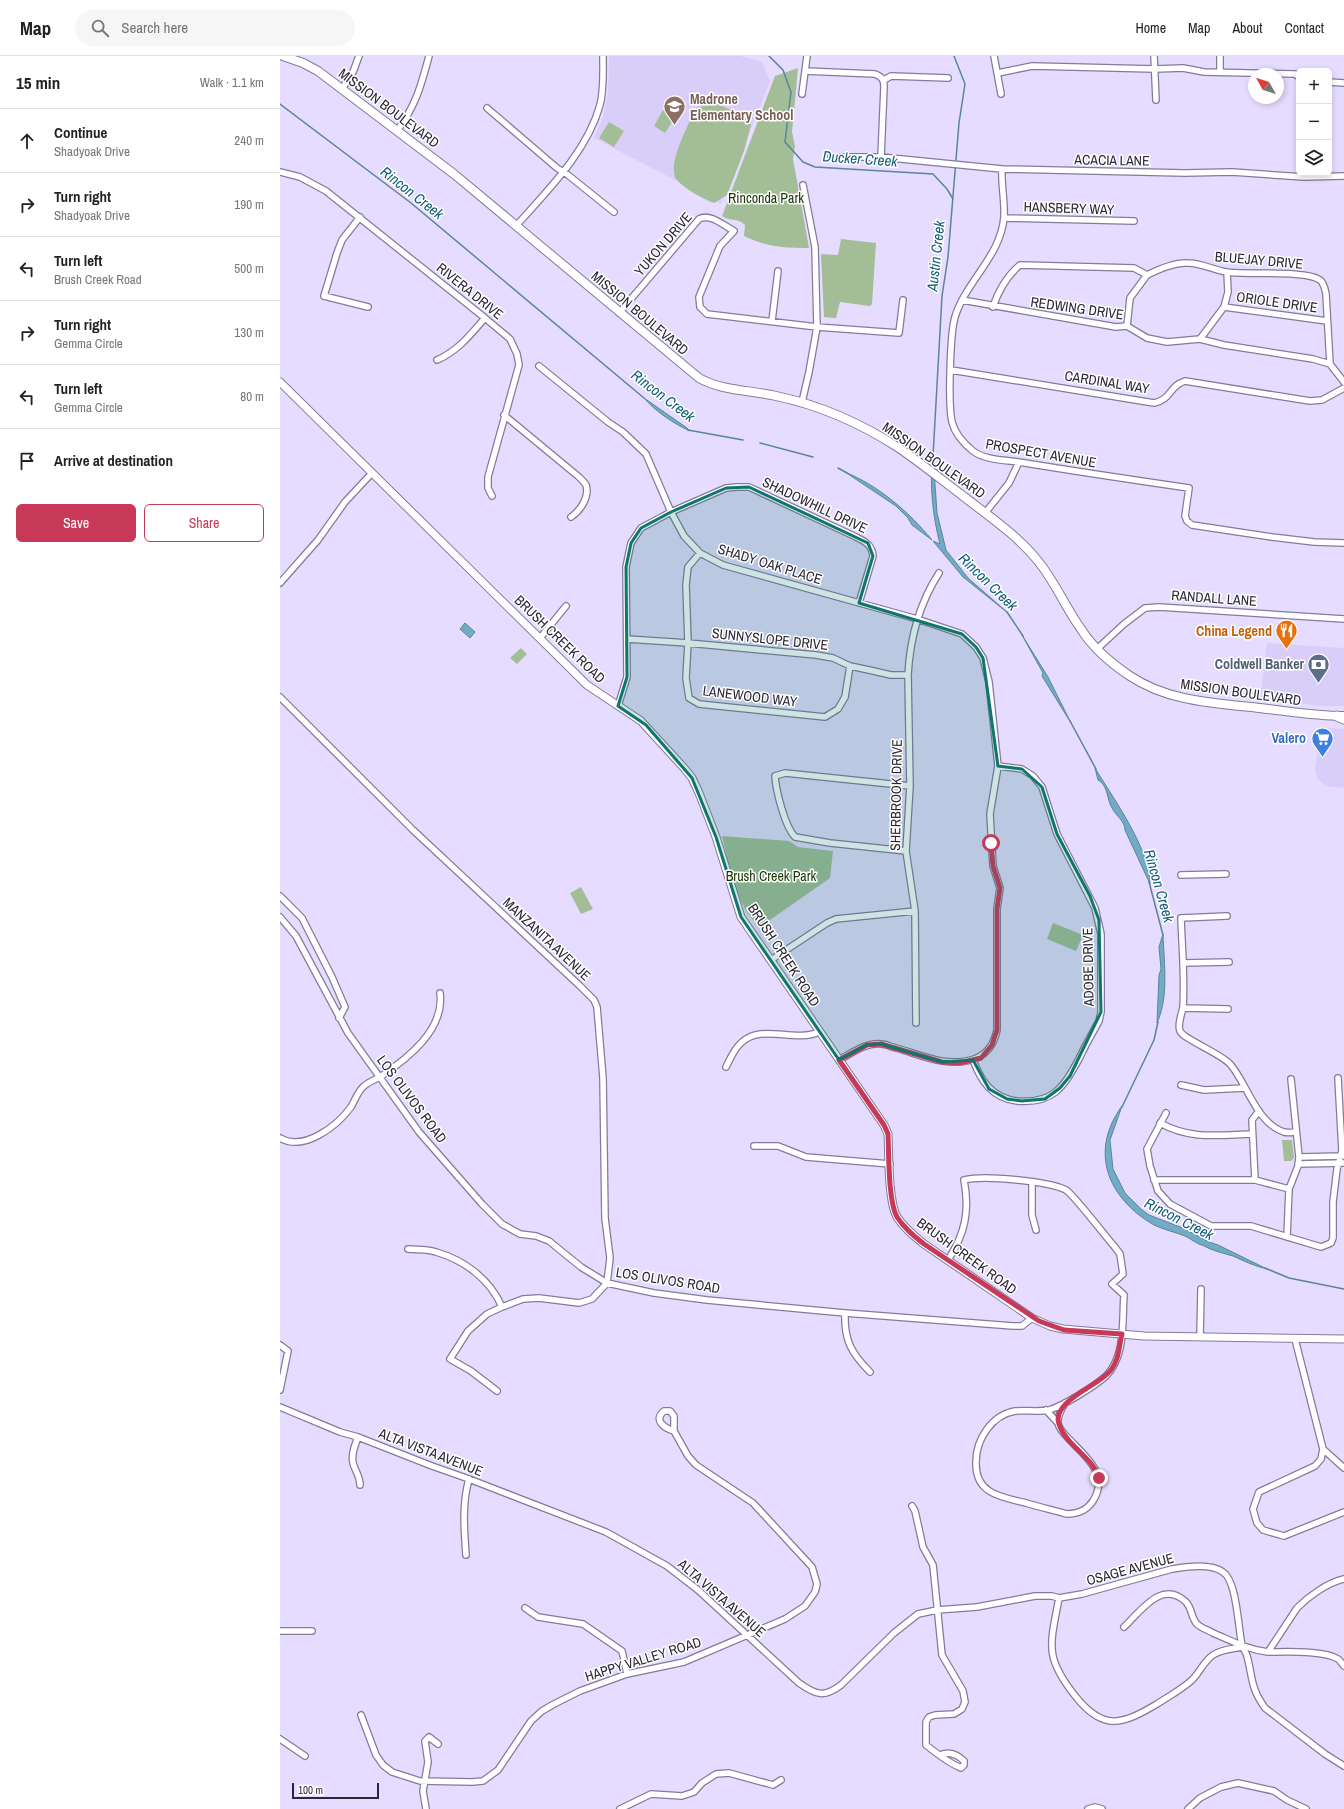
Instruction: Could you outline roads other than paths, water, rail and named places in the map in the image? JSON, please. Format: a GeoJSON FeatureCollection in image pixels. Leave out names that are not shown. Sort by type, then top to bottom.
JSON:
{"type":"FeatureCollection","features":[{"type":"Feature","properties":{"kind":"main road","name":"MISSION BOULEVARD"},"geometry":{"type":"LineString","coordinates":[[283,56],[308,65],[454,174],[691,373],[707,382],[802,402],[850,421],[899,448],[985,513],[1022,544],[1038,560],[1055,584],[1081,630],[1117,667],[1138,681],[1182,698],[1296,713],[1342,717]]}},
{"type":"Feature","properties":{"kind":"street"},"geometry":{"type":"LineString","coordinates":[[342,89],[350,77],[359,56]]}},
{"type":"Feature","properties":{"kind":"street"},"geometry":{"type":"LineString","coordinates":[[397,131],[407,118],[417,98],[429,56]]}},
{"type":"Feature","properties":{"kind":"street"},"geometry":{"type":"LineString","coordinates":[[516,226],[563,171],[587,136],[600,105],[603,84],[603,56]]}},
{"type":"Feature","properties":{"kind":"street"},"geometry":{"type":"LineString","coordinates":[[802,94],[807,56]]}},
{"type":"Feature","properties":{"kind":"street"},"geometry":{"type":"LineString","coordinates":[[994,56],[1001,94]]}},
{"type":"Feature","properties":{"kind":"street"},"geometry":{"type":"LineString","coordinates":[[1154,56],[1156,100]]}},
{"type":"Feature","properties":{"kind":"street"},"geometry":{"type":"LineString","coordinates":[[1220,56],[1220,72]]}},
{"type":"Feature","properties":{"kind":"street"},"geometry":{"type":"LineString","coordinates":[[998,73],[1032,66],[1155,69],[1183,68],[1220,72],[1261,72],[1296,75]]}},
{"type":"Feature","properties":{"kind":"street"},"geometry":{"type":"LineString","coordinates":[[805,72],[875,74],[881,76],[884,80],[881,157]]}},
{"type":"Feature","properties":{"kind":"street"},"geometry":{"type":"LineString","coordinates":[[884,80],[891,76],[948,78]]}},
{"type":"Feature","properties":{"kind":"street"},"geometry":{"type":"LineString","coordinates":[[1332,82],[1344,83]]}},
{"type":"Feature","properties":{"kind":"street"},"geometry":{"type":"LineString","coordinates":[[487,108],[614,212]]}},
{"type":"Feature","properties":{"kind":"street","name":"ACACIA LANE"},"geometry":{"type":"LineString","coordinates":[[831,157],[881,157],[1002,169],[1185,174],[1232,172],[1304,177],[1344,176]]}},
{"type":"Feature","properties":{"kind":"street","name":"PROSPECT AVENUE"},"geometry":{"type":"LineString","coordinates":[[1002,169],[1004,218],[998,240],[991,255],[962,300],[955,317],[950,410],[952,423],[960,439],[973,451],[982,456],[1095,475],[1189,488],[1185,516],[1187,521],[1192,524],[1272,537],[1314,542],[1344,543]]}},
{"type":"Feature","properties":{"kind":"street","name":"RIVERA DRIVE"},"geometry":{"type":"LineString","coordinates":[[280,172],[300,177],[314,183],[360,217],[510,339],[517,354],[519,365],[488,477],[488,488],[492,496]]}},
{"type":"Feature","properties":{"kind":"street"},"geometry":{"type":"LineString","coordinates":[[802,402],[810,372],[817,327],[815,247],[803,185]]}},
{"type":"Feature","properties":{"kind":"street","name":"YUKON DRIVE"},"geometry":{"type":"LineString","coordinates":[[619,313],[698,219],[703,216],[734,230],[720,246],[699,298],[700,307],[707,314],[772,321]]}},
{"type":"Feature","properties":{"kind":"street"},"geometry":{"type":"LineString","coordinates":[[360,217],[342,240],[324,296],[368,307]]}},
{"type":"Feature","properties":{"kind":"street","name":"HANSBERY WAY"},"geometry":{"type":"LineString","coordinates":[[1004,218],[1134,221]]}},
{"type":"Feature","properties":{"kind":"street","name":"BLUEJAY DRIVE"},"geometry":{"type":"LineString","coordinates":[[1147,275],[1159,269],[1187,262],[1227,272],[1280,273],[1320,279],[1323,283],[1326,294],[1330,364]]}},
{"type":"Feature","properties":{"kind":"street"},"geometry":{"type":"LineString","coordinates":[[993,307],[997,296],[1014,270],[1020,265],[1134,268],[1147,275],[1130,298],[1127,326]]}},
{"type":"Feature","properties":{"kind":"street"},"geometry":{"type":"LineString","coordinates":[[778,271],[772,321],[817,327],[899,333],[903,300]]}},
{"type":"Feature","properties":{"kind":"street"},"geometry":{"type":"LineString","coordinates":[[1200,339],[1224,307],[1228,292],[1227,272]]}},
{"type":"Feature","properties":{"kind":"street","name":"REDWING DRIVE"},"geometry":{"type":"LineString","coordinates":[[962,300],[993,307],[1116,327],[1127,326],[1147,338],[1167,342],[1200,339],[1224,345],[1330,364]]}},
{"type":"Feature","properties":{"kind":"street","name":"ORIOLE DRIVE"},"geometry":{"type":"LineString","coordinates":[[1224,307],[1327,321]]}},
{"type":"Feature","properties":{"kind":"street"},"geometry":{"type":"LineString","coordinates":[[437,360],[450,355],[464,343],[485,318]]}},
{"type":"Feature","properties":{"kind":"street"},"geometry":{"type":"LineString","coordinates":[[1330,364],[1344,382]]}},
{"type":"Feature","properties":{"kind":"street","name":"SHADY OAK PLACE"},"geometry":{"type":"LineString","coordinates":[[539,366],[608,422],[623,432],[646,454],[671,512],[684,536],[700,553],[722,565],[917,619],[962,634],[976,647],[983,658],[989,682],[998,766],[990,814],[993,866],[1000,888],[997,909],[997,1030],[992,1045],[981,1058],[973,1060]]}},
{"type":"Feature","properties":{"kind":"street","name":"CARDINAL WAY"},"geometry":{"type":"LineString","coordinates":[[951,370],[1154,402],[1166,399],[1175,386],[1185,381],[1310,401],[1322,400],[1344,388]]}},
{"type":"Feature","properties":{"kind":"street","name":"BRUSH CREEK ROAD"},"geometry":{"type":"LineString","coordinates":[[280,382],[592,690],[646,725],[692,778],[716,837],[741,917],[884,1125],[888,1134],[892,1199],[898,1218],[908,1230],[948,1260],[1032,1318],[1064,1330],[1200,1337],[1344,1339]]}},
{"type":"Feature","properties":{"kind":"street"},"geometry":{"type":"LineString","coordinates":[[504,415],[580,477],[586,485],[586,494],[582,506],[570,517]]}},
{"type":"Feature","properties":{"kind":"street"},"geometry":{"type":"LineString","coordinates":[[985,513],[1009,483],[1019,462]]}},
{"type":"Feature","properties":{"kind":"street"},"geometry":{"type":"LineString","coordinates":[[280,583],[318,540],[345,502],[372,473]]}},
{"type":"Feature","properties":{"kind":"street","name":"SHADOWHILL DRIVE"},"geometry":{"type":"LineString","coordinates":[[618,706],[627,677],[626,567],[631,543],[641,528],[671,512],[726,488],[749,487],[868,543],[872,550],[873,556],[859,603]]}},
{"type":"Feature","properties":{"kind":"street","name":"LANEWOOD WAY"},"geometry":{"type":"LineString","coordinates":[[700,553],[688,567],[686,584],[688,643],[686,678],[689,698],[700,704],[825,717],[838,709],[845,697],[850,666]]}},
{"type":"Feature","properties":{"kind":"street","name":"SHERBROOK DRIVE"},"geometry":{"type":"LineString","coordinates":[[916,1023],[915,912],[906,851],[910,786],[908,675],[909,658],[921,606],[940,573]]}},
{"type":"Feature","properties":{"kind":"street"},"geometry":{"type":"LineString","coordinates":[[540,638],[566,606]]}},
{"type":"Feature","properties":{"kind":"street","name":"RANDALL LANE"},"geometry":{"type":"LineString","coordinates":[[1097,648],[1145,608],[1159,607],[1344,619]]}},
{"type":"Feature","properties":{"kind":"street","name":"SUNNYSLOPE DRIVE"},"geometry":{"type":"LineString","coordinates":[[627,639],[688,643],[833,658],[850,666],[891,675],[908,675]]}},
{"type":"Feature","properties":{"kind":"street","name":"MANZANITA AVENUE"},"geometry":{"type":"LineString","coordinates":[[280,697],[414,830],[594,1000],[598,1013],[603,1078],[605,1218],[610,1258],[607,1283]]}},
{"type":"Feature","properties":{"kind":"street","name":"ADOBE DRIVE"},"geometry":{"type":"LineString","coordinates":[[973,1060],[983,1082],[996,1094],[1014,1101],[1030,1102],[1046,1099],[1057,1091],[1070,1076],[1099,1021],[1101,1012],[1101,934],[1095,908],[1057,834],[1042,787],[1033,776],[1022,769],[998,766]]}},
{"type":"Feature","properties":{"kind":"street"},"geometry":{"type":"LineString","coordinates":[[906,851],[830,843],[795,837],[789,829],[776,785],[775,776],[785,773],[910,786]]}},
{"type":"Feature","properties":{"kind":"street"},"geometry":{"type":"LineString","coordinates":[[1181,875],[1226,874]]}},
{"type":"Feature","properties":{"kind":"street"},"geometry":{"type":"LineString","coordinates":[[280,896],[302,918],[332,977],[345,1007],[339,1018]]}},
{"type":"Feature","properties":{"kind":"street"},"geometry":{"type":"LineString","coordinates":[[771,960],[827,923],[836,919],[915,912]]}},
{"type":"Feature","properties":{"kind":"street"},"geometry":{"type":"LineString","coordinates":[[1227,916],[1181,918],[1183,1008],[1179,1030],[1182,1036],[1216,1053],[1229,1063],[1238,1075],[1259,1111],[1275,1126],[1285,1132],[1296,1132]]}},
{"type":"Feature","properties":{"kind":"street","name":"LOS OLIVOS ROAD"},"geometry":{"type":"LineString","coordinates":[[280,917],[296,936],[348,1033],[419,1132],[482,1204],[502,1224],[520,1234],[536,1236],[549,1241],[581,1267],[607,1283],[654,1293],[707,1300],[845,1313],[1013,1326],[1022,1326],[1032,1318]]}},
{"type":"Feature","properties":{"kind":"street"},"geometry":{"type":"LineString","coordinates":[[1183,963],[1229,962]]}},
{"type":"Feature","properties":{"kind":"street"},"geometry":{"type":"LineString","coordinates":[[280,1138],[293,1144],[306,1141],[334,1126],[351,1107],[362,1087],[410,1054],[429,1035],[439,1015],[442,1004],[440,993]]}},
{"type":"Feature","properties":{"kind":"street"},"geometry":{"type":"LineString","coordinates":[[1183,1008],[1228,1009]]}},
{"type":"Feature","properties":{"kind":"street"},"geometry":{"type":"LineString","coordinates":[[726,1067],[741,1043],[752,1036],[762,1033],[809,1036],[819,1032]]}},
{"type":"Feature","properties":{"kind":"street"},"geometry":{"type":"LineString","coordinates":[[839,1060],[867,1045],[881,1044],[942,1062],[960,1063],[973,1060]]}},
{"type":"Feature","properties":{"kind":"street"},"geometry":{"type":"LineString","coordinates":[[1166,1113],[1147,1149],[1150,1166],[1158,1191],[1170,1204],[1211,1226],[1251,1226],[1314,1246],[1327,1246],[1331,1243],[1333,1238],[1333,1202],[1342,1156],[1338,1078]]}},
{"type":"Feature","properties":{"kind":"street"},"geometry":{"type":"LineString","coordinates":[[1287,1237],[1289,1189],[1299,1157],[1291,1079]]}},
{"type":"Feature","properties":{"kind":"street"},"geometry":{"type":"LineString","coordinates":[[1181,1085],[1204,1090],[1245,1088]]}},
{"type":"Feature","properties":{"kind":"street"},"geometry":{"type":"LineString","coordinates":[[1255,1180],[1252,1120],[1259,1111]]}},
{"type":"Feature","properties":{"kind":"street"},"geometry":{"type":"LineString","coordinates":[[1160,1123],[1174,1131],[1189,1134],[1252,1134]]}},
{"type":"Feature","properties":{"kind":"street"},"geometry":{"type":"LineString","coordinates":[[754,1146],[778,1146],[806,1157],[890,1164]]}},
{"type":"Feature","properties":{"kind":"street"},"geometry":{"type":"LineString","coordinates":[[1299,1157],[1342,1156]]}},
{"type":"Feature","properties":{"kind":"street"},"geometry":{"type":"LineString","coordinates":[[1298,1164],[1341,1163]]}},
{"type":"Feature","properties":{"kind":"street"},"geometry":{"type":"LineString","coordinates":[[948,1260],[958,1244],[963,1230],[966,1193],[964,1180],[975,1177],[1032,1182],[1068,1191],[1120,1254],[1123,1274],[1112,1284],[1124,1295],[1122,1334],[1117,1360],[1112,1369],[1100,1381],[1065,1403],[1046,1410],[1022,1411],[1006,1414],[986,1430],[981,1437],[976,1462],[979,1479],[995,1496],[1067,1514],[1075,1514],[1084,1510],[1092,1501],[1096,1493],[1099,1478],[1097,1471],[1064,1434],[1058,1423],[1046,1410]]}},
{"type":"Feature","properties":{"kind":"street"},"geometry":{"type":"LineString","coordinates":[[1154,1180],[1255,1180],[1289,1189]]}},
{"type":"Feature","properties":{"kind":"street"},"geometry":{"type":"LineString","coordinates":[[1032,1182],[1032,1215],[1036,1230]]}},
{"type":"Feature","properties":{"kind":"street"},"geometry":{"type":"LineString","coordinates":[[408,1249],[435,1251],[461,1261],[490,1287],[497,1296],[502,1307]]}},
{"type":"Feature","properties":{"kind":"street"},"geometry":{"type":"LineString","coordinates":[[497,1391],[471,1371],[450,1359],[468,1331],[487,1314],[523,1299],[539,1298],[580,1303],[592,1299],[607,1283]]}},
{"type":"Feature","properties":{"kind":"street"},"geometry":{"type":"LineString","coordinates":[[1200,1337],[1201,1289]]}},
{"type":"Feature","properties":{"kind":"street"},"geometry":{"type":"LineString","coordinates":[[845,1313],[845,1330],[850,1346],[858,1360],[870,1372]]}},
{"type":"Feature","properties":{"kind":"street"},"geometry":{"type":"LineString","coordinates":[[1295,1339],[1323,1449],[1321,1459],[1315,1466],[1259,1492],[1253,1509],[1257,1523],[1264,1530],[1284,1536],[1344,1512]]}},
{"type":"Feature","properties":{"kind":"street"},"geometry":{"type":"LineString","coordinates":[[280,1345],[288,1351],[280,1390]]}},
{"type":"Feature","properties":{"kind":"street"},"geometry":{"type":"LineString","coordinates":[[1058,1423],[1061,1410],[1065,1403]]}},
{"type":"Feature","properties":{"kind":"street","name":"ALTA VISTA AVENUE"},"geometry":{"type":"LineString","coordinates":[[280,1408],[606,1532],[627,1543],[667,1566],[698,1590],[799,1683],[810,1691],[824,1694],[833,1691],[910,1619],[924,1612],[977,1607],[1035,1596],[1052,1596],[1059,1598]]}},
{"type":"Feature","properties":{"kind":"street","name":"HAPPY VALLEY ROAD"},"geometry":{"type":"LineString","coordinates":[[361,1715],[373,1749],[383,1764],[392,1772],[401,1776],[424,1781],[483,1781],[498,1770],[525,1729],[542,1711],[580,1691],[627,1674],[684,1662],[785,1619],[805,1606],[816,1592],[816,1577],[812,1568],[753,1503],[696,1465],[688,1456],[674,1431]]}},
{"type":"Feature","properties":{"kind":"street"},"geometry":{"type":"LineString","coordinates":[[358,1437],[353,1455],[353,1464],[360,1477],[360,1484]]}},
{"type":"Feature","properties":{"kind":"street"},"geometry":{"type":"LineString","coordinates":[[1323,1449],[1344,1468]]}},
{"type":"Feature","properties":{"kind":"street"},"geometry":{"type":"LineString","coordinates":[[466,1555],[463,1516],[465,1496],[469,1479]]}},
{"type":"Feature","properties":{"kind":"street"},"geometry":{"type":"LineString","coordinates":[[912,1506],[915,1511],[923,1547],[933,1565],[942,1655],[963,1691],[965,1702],[962,1709],[954,1714],[935,1715],[929,1717],[926,1729],[926,1745],[940,1755]]}},
{"type":"Feature","properties":{"kind":"street","name":"OSAGE AVENUE"},"geometry":{"type":"LineString","coordinates":[[1059,1598],[1082,1594],[1172,1569],[1187,1567],[1218,1569],[1229,1578],[1234,1590],[1242,1646],[1247,1655],[1251,1681],[1258,1698],[1265,1708],[1325,1754],[1344,1766]]}},
{"type":"Feature","properties":{"kind":"street"},"geometry":{"type":"LineString","coordinates":[[1268,1652],[1297,1608],[1302,1603],[1329,1584],[1344,1579]]}},
{"type":"Feature","properties":{"kind":"street"},"geometry":{"type":"LineString","coordinates":[[1124,1627],[1148,1603],[1160,1595],[1177,1595],[1188,1604],[1192,1618],[1197,1625],[1242,1646],[1257,1651],[1307,1653],[1332,1657],[1339,1659],[1344,1666]]}},
{"type":"Feature","properties":{"kind":"street"},"geometry":{"type":"LineString","coordinates":[[1059,1598],[1051,1652],[1054,1663],[1063,1680],[1080,1701],[1089,1711],[1104,1720],[1116,1721],[1135,1716],[1181,1689],[1193,1679],[1212,1656],[1219,1652],[1242,1646]]}},
{"type":"Feature","properties":{"kind":"street"},"geometry":{"type":"LineString","coordinates":[[525,1608],[538,1617],[583,1624],[622,1651],[627,1674]]}},
{"type":"Feature","properties":{"kind":"street"},"geometry":{"type":"LineString","coordinates":[[280,1632],[312,1631]]}},
{"type":"Feature","properties":{"kind":"street"},"geometry":{"type":"LineString","coordinates":[[426,1809],[423,1791],[428,1762],[425,1741],[429,1737],[438,1744]]}},
{"type":"Feature","properties":{"kind":"street"},"geometry":{"type":"LineString","coordinates":[[280,1739],[305,1756]]}},
{"type":"Feature","properties":{"kind":"street"},"geometry":{"type":"LineString","coordinates":[[620,1809],[651,1794],[682,1796],[694,1792],[702,1783],[716,1774],[729,1773],[773,1785],[781,1780]]}},
{"type":"Feature","properties":{"kind":"street"},"geometry":{"type":"LineString","coordinates":[[1188,1809],[1200,1798],[1221,1787],[1238,1783],[1274,1791],[1287,1800],[1306,1809]]}},
{"type":"Feature","properties":{"kind":"street"},"geometry":{"type":"LineString","coordinates":[[1088,1809],[1095,1806],[1102,1809]]}},
{"type":"Feature","properties":{"kind":"street"},"geometry":{"type":"LineString","coordinates":[[620,1809],[631,1809]]}},
{"type":"Feature","properties":{"kind":"water"},"geometry":{"type":"Polygon","coordinates":[[[644,398],[687,428],[690,431],[665,417],[644,398]]]}},
{"type":"Feature","properties":{"kind":"water"},"geometry":{"type":"Polygon","coordinates":[[[933,455],[937,513],[946,550],[968,578],[1008,613],[963,577],[933,541],[940,544],[932,500],[931,477],[933,455]]]}},
{"type":"Feature","properties":{"kind":"water"},"geometry":{"type":"Polygon","coordinates":[[[845,472],[870,485],[893,501],[932,540],[912,525],[908,518],[896,506],[845,472]]]}},
{"type":"Feature","properties":{"kind":"water"},"geometry":{"type":"Polygon","coordinates":[[[465,623],[475,632],[470,638],[460,629],[465,623]]]}},
{"type":"Feature","properties":{"kind":"water"},"geometry":{"type":"Polygon","coordinates":[[[1022,635],[1048,677],[1071,723],[1042,676],[1043,673],[1022,635]]]}},
{"type":"Feature","properties":{"kind":"water"},"geometry":{"type":"Polygon","coordinates":[[[1095,768],[1137,840],[1144,855],[1150,884],[1125,830],[1124,824],[1110,805],[1104,785],[1098,780],[1095,768]]]}},
{"type":"Feature","properties":{"kind":"water"},"geometry":{"type":"Polygon","coordinates":[[[1163,934],[1165,980],[1161,1013],[1157,1023],[1159,975],[1161,969],[1159,947],[1163,934]]]}},
{"type":"Feature","properties":{"kind":"water"},"geometry":{"type":"Polygon","coordinates":[[[1122,1106],[1110,1140],[1113,1169],[1125,1193],[1149,1215],[1183,1228],[1267,1269],[1211,1249],[1185,1236],[1154,1225],[1138,1214],[1125,1201],[1115,1187],[1108,1172],[1105,1156],[1106,1140],[1112,1123],[1122,1106]]]}},
{"type":"Feature","properties":{"kind":"waterway","name":"Ducker Creek"},"geometry":{"type":"LineString","coordinates":[[769,56],[783,70],[791,92],[785,142],[803,162],[815,167],[933,174],[947,189],[953,199]]}},
{"type":"Feature","properties":{"kind":"waterway","name":"Austin Creek"},"geometry":{"type":"LineString","coordinates":[[933,456],[942,296],[948,257],[959,123],[965,84],[954,56]]}},
{"type":"Feature","properties":{"kind":"waterway","name":"Rincon Creek"},"geometry":{"type":"LineString","coordinates":[[280,104],[411,203],[644,398]]}},
{"type":"Feature","properties":{"kind":"waterway","name":"Rincon Creek"},"geometry":{"type":"LineString","coordinates":[[688,430],[743,440]]}},
{"type":"Feature","properties":{"kind":"waterway","name":"Rincon Creek"},"geometry":{"type":"LineString","coordinates":[[760,443],[813,457]]}},
{"type":"Feature","properties":{"kind":"waterway","name":"Rincon Creek"},"geometry":{"type":"LineString","coordinates":[[838,468],[847,473]]}},
{"type":"Feature","properties":{"kind":"waterway","name":"Rincon Creek"},"geometry":{"type":"LineString","coordinates":[[1007,612],[1023,636]]}},
{"type":"Feature","properties":{"kind":"waterway","name":"Rincon Creek"},"geometry":{"type":"LineString","coordinates":[[1070,721],[1096,769]]}},
{"type":"Feature","properties":{"kind":"waterway","name":"Rincon Creek"},"geometry":{"type":"LineString","coordinates":[[1149,882],[1163,935]]}},
{"type":"Feature","properties":{"kind":"waterway","name":"Rincon Creek"},"geometry":{"type":"LineString","coordinates":[[1122,1107],[1154,1040],[1158,1022]]}},
{"type":"Feature","properties":{"kind":"waterway","name":"Rincon Creek"},"geometry":{"type":"LineString","coordinates":[[1265,1268],[1289,1278],[1344,1289]]}},
{"type":"Feature","properties":{"kind":"place","name":"Madrone Elementary School"},"geometry":{"type":"Point","coordinates":[675,126]}},
{"type":"Feature","properties":{"kind":"place","name":"China Legend"},"geometry":{"type":"Point","coordinates":[1287,650]}},
{"type":"Feature","properties":{"kind":"place","name":"Coldwell Banker"},"geometry":{"type":"Point","coordinates":[1319,684]}},
{"type":"Feature","properties":{"kind":"place","name":"Valero"},"geometry":{"type":"Point","coordinates":[1322,758]}},
{"type":"Feature","properties":{"kind":"park label","name":"Rinconda Park"},"geometry":{"type":"Point","coordinates":[766,198]}},
{"type":"Feature","properties":{"kind":"park label","name":"Brush Creek Park"},"geometry":{"type":"Point","coordinates":[771,876]}}]}
